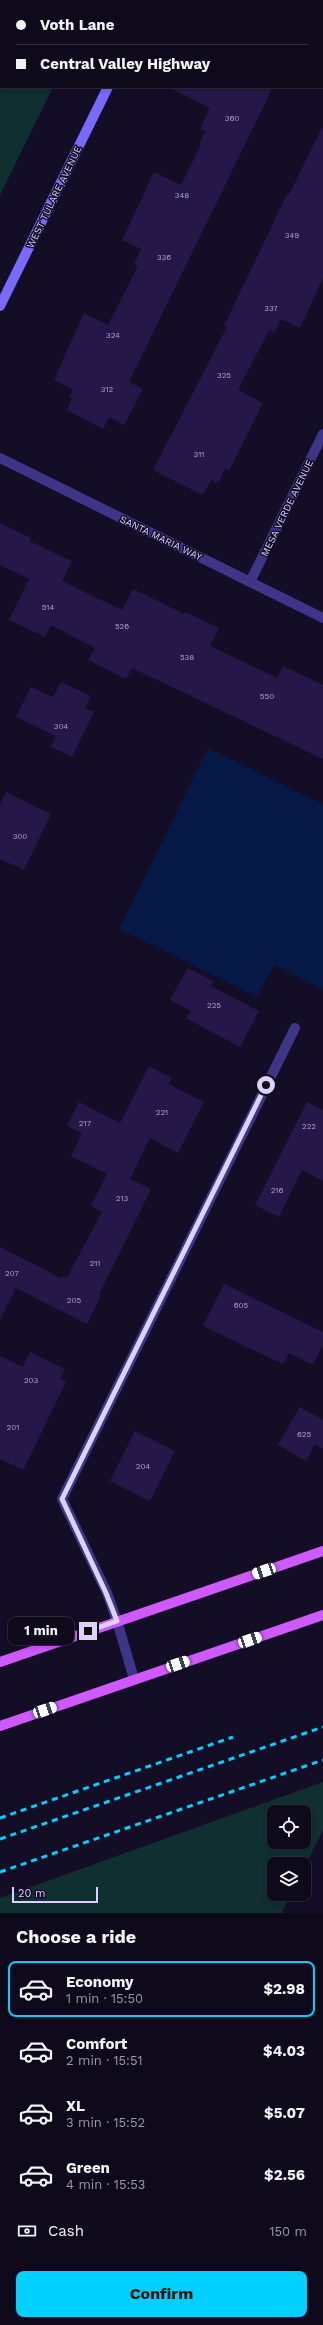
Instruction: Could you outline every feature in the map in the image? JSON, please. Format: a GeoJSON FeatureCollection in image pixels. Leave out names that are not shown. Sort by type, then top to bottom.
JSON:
{"type":"FeatureCollection","features":[{"type":"Feature","properties":{"kind":"main road"},"geometry":{"type":"LineString","coordinates":[[0,1662],[323,1551]]}},
{"type":"Feature","properties":{"kind":"main road"},"geometry":{"type":"LineString","coordinates":[[0,1726],[323,1615]]}},
{"type":"Feature","properties":{"kind":"street","name":"WEST TULARE AVENUE"},"geometry":{"type":"LineString","coordinates":[[0,306],[108,88]]}},
{"type":"Feature","properties":{"kind":"street","name":"MESA VERDE AVENUE"},"geometry":{"type":"LineString","coordinates":[[250,582],[323,434]]}},
{"type":"Feature","properties":{"kind":"street","name":"SANTA MARIA WAY"},"geometry":{"type":"LineString","coordinates":[[0,458],[323,618]]}},
{"type":"Feature","properties":{"kind":"street"},"geometry":{"type":"LineString","coordinates":[[134,1679],[117,1621],[106,1593],[62,1499],[295,1028]]}},
{"type":"Feature","properties":{"kind":"green space"},"geometry":{"type":"Polygon","coordinates":[[[0,88],[53,88],[0,195],[0,88]]]}},
{"type":"Feature","properties":{"kind":"green space"},"geometry":{"type":"Polygon","coordinates":[[[323,1782],[323,1830],[310,1857],[267,1857],[267,1901],[288,1901],[282,1913],[0,1913],[0,1898],[323,1782]]]}},
{"type":"Feature","properties":{"kind":"water"},"geometry":{"type":"Polygon","coordinates":[[[208,748],[323,804],[323,989],[274,965],[257,997],[119,929],[208,748]]]}},
{"type":"Feature","properties":{"kind":"building"},"geometry":{"type":"Polygon","coordinates":[[[170,88],[273,88],[129,382],[143,389],[124,425],[109,417],[103,429],[67,410],[72,399],[69,398],[73,390],[54,380],[84,313],[108,325],[138,266],[134,264],[141,249],[122,240],[154,172],[181,185],[201,145],[199,144],[206,131],[200,129],[210,108],[170,88]]]}},
{"type":"Feature","properties":{"kind":"building"},"geometry":{"type":"Polygon","coordinates":[[[323,126],[323,278],[300,328],[281,319],[274,333],[269,330],[238,390],[263,403],[229,471],[225,469],[218,483],[211,480],[203,495],[153,470],[227,327],[224,326],[287,194],[289,195],[323,126]]]}},
{"type":"Feature","properties":{"kind":"building"},"geometry":{"type":"Polygon","coordinates":[[[0,523],[31,538],[29,541],[72,561],[62,581],[122,610],[133,589],[184,614],[185,612],[219,628],[210,646],[277,678],[283,666],[323,685],[323,759],[132,668],[126,679],[88,660],[95,648],[51,625],[45,637],[9,620],[29,579],[0,565],[0,523]]]}},
{"type":"Feature","properties":{"kind":"building"},"geometry":{"type":"Polygon","coordinates":[[[61,682],[91,696],[85,708],[94,712],[72,757],[51,747],[56,736],[16,717],[31,687],[53,697],[61,682]]]}},
{"type":"Feature","properties":{"kind":"building"},"geometry":{"type":"Polygon","coordinates":[[[6,792],[51,814],[24,870],[0,859],[0,805],[6,792]]]}},
{"type":"Feature","properties":{"kind":"building"},"geometry":{"type":"Polygon","coordinates":[[[188,968],[213,981],[211,986],[259,1011],[240,1047],[186,1018],[191,1011],[170,1000],[188,968]]]}},
{"type":"Feature","properties":{"kind":"building"},"geometry":{"type":"Polygon","coordinates":[[[149,1066],[172,1078],[168,1084],[204,1102],[178,1153],[150,1138],[130,1179],[151,1189],[99,1294],[101,1295],[87,1324],[16,1288],[0,1320],[0,1247],[61,1278],[62,1276],[67,1278],[102,1212],[91,1206],[107,1174],[71,1156],[82,1133],[67,1126],[79,1102],[120,1123],[149,1066]]]}},
{"type":"Feature","properties":{"kind":"building"},"geometry":{"type":"Polygon","coordinates":[[[307,1102],[323,1110],[323,1181],[302,1170],[279,1217],[255,1205],[307,1102]]]}},
{"type":"Feature","properties":{"kind":"building"},"geometry":{"type":"Polygon","coordinates":[[[224,1284],[323,1332],[323,1344],[313,1365],[289,1353],[283,1364],[203,1326],[224,1284]]]}},
{"type":"Feature","properties":{"kind":"building"},"geometry":{"type":"Polygon","coordinates":[[[30,1352],[65,1369],[60,1379],[66,1382],[23,1470],[0,1459],[0,1356],[23,1367],[30,1352]]]}},
{"type":"Feature","properties":{"kind":"building"},"geometry":{"type":"Polygon","coordinates":[[[300,1407],[323,1420],[323,1449],[315,1444],[306,1461],[278,1445],[300,1407]]]}},
{"type":"Feature","properties":{"kind":"building"},"geometry":{"type":"Polygon","coordinates":[[[135,1431],[175,1451],[150,1501],[110,1481],[135,1431]]]}},
{"type":"Feature","properties":{"kind":"railway"},"geometry":{"type":"LineString","coordinates":[[0,1839],[323,1727]]}},
{"type":"Feature","properties":{"kind":"railway"},"geometry":{"type":"LineString","coordinates":[[0,1818],[233,1737]]}},
{"type":"Feature","properties":{"kind":"railway"},"geometry":{"type":"LineString","coordinates":[[0,1872],[323,1760]]}},
{"type":"Feature","properties":{"kind":"route"},"geometry":{"type":"LineString","coordinates":[[88,1631],[117,1621],[106,1593],[62,1499],[266,1085]]}}]}
